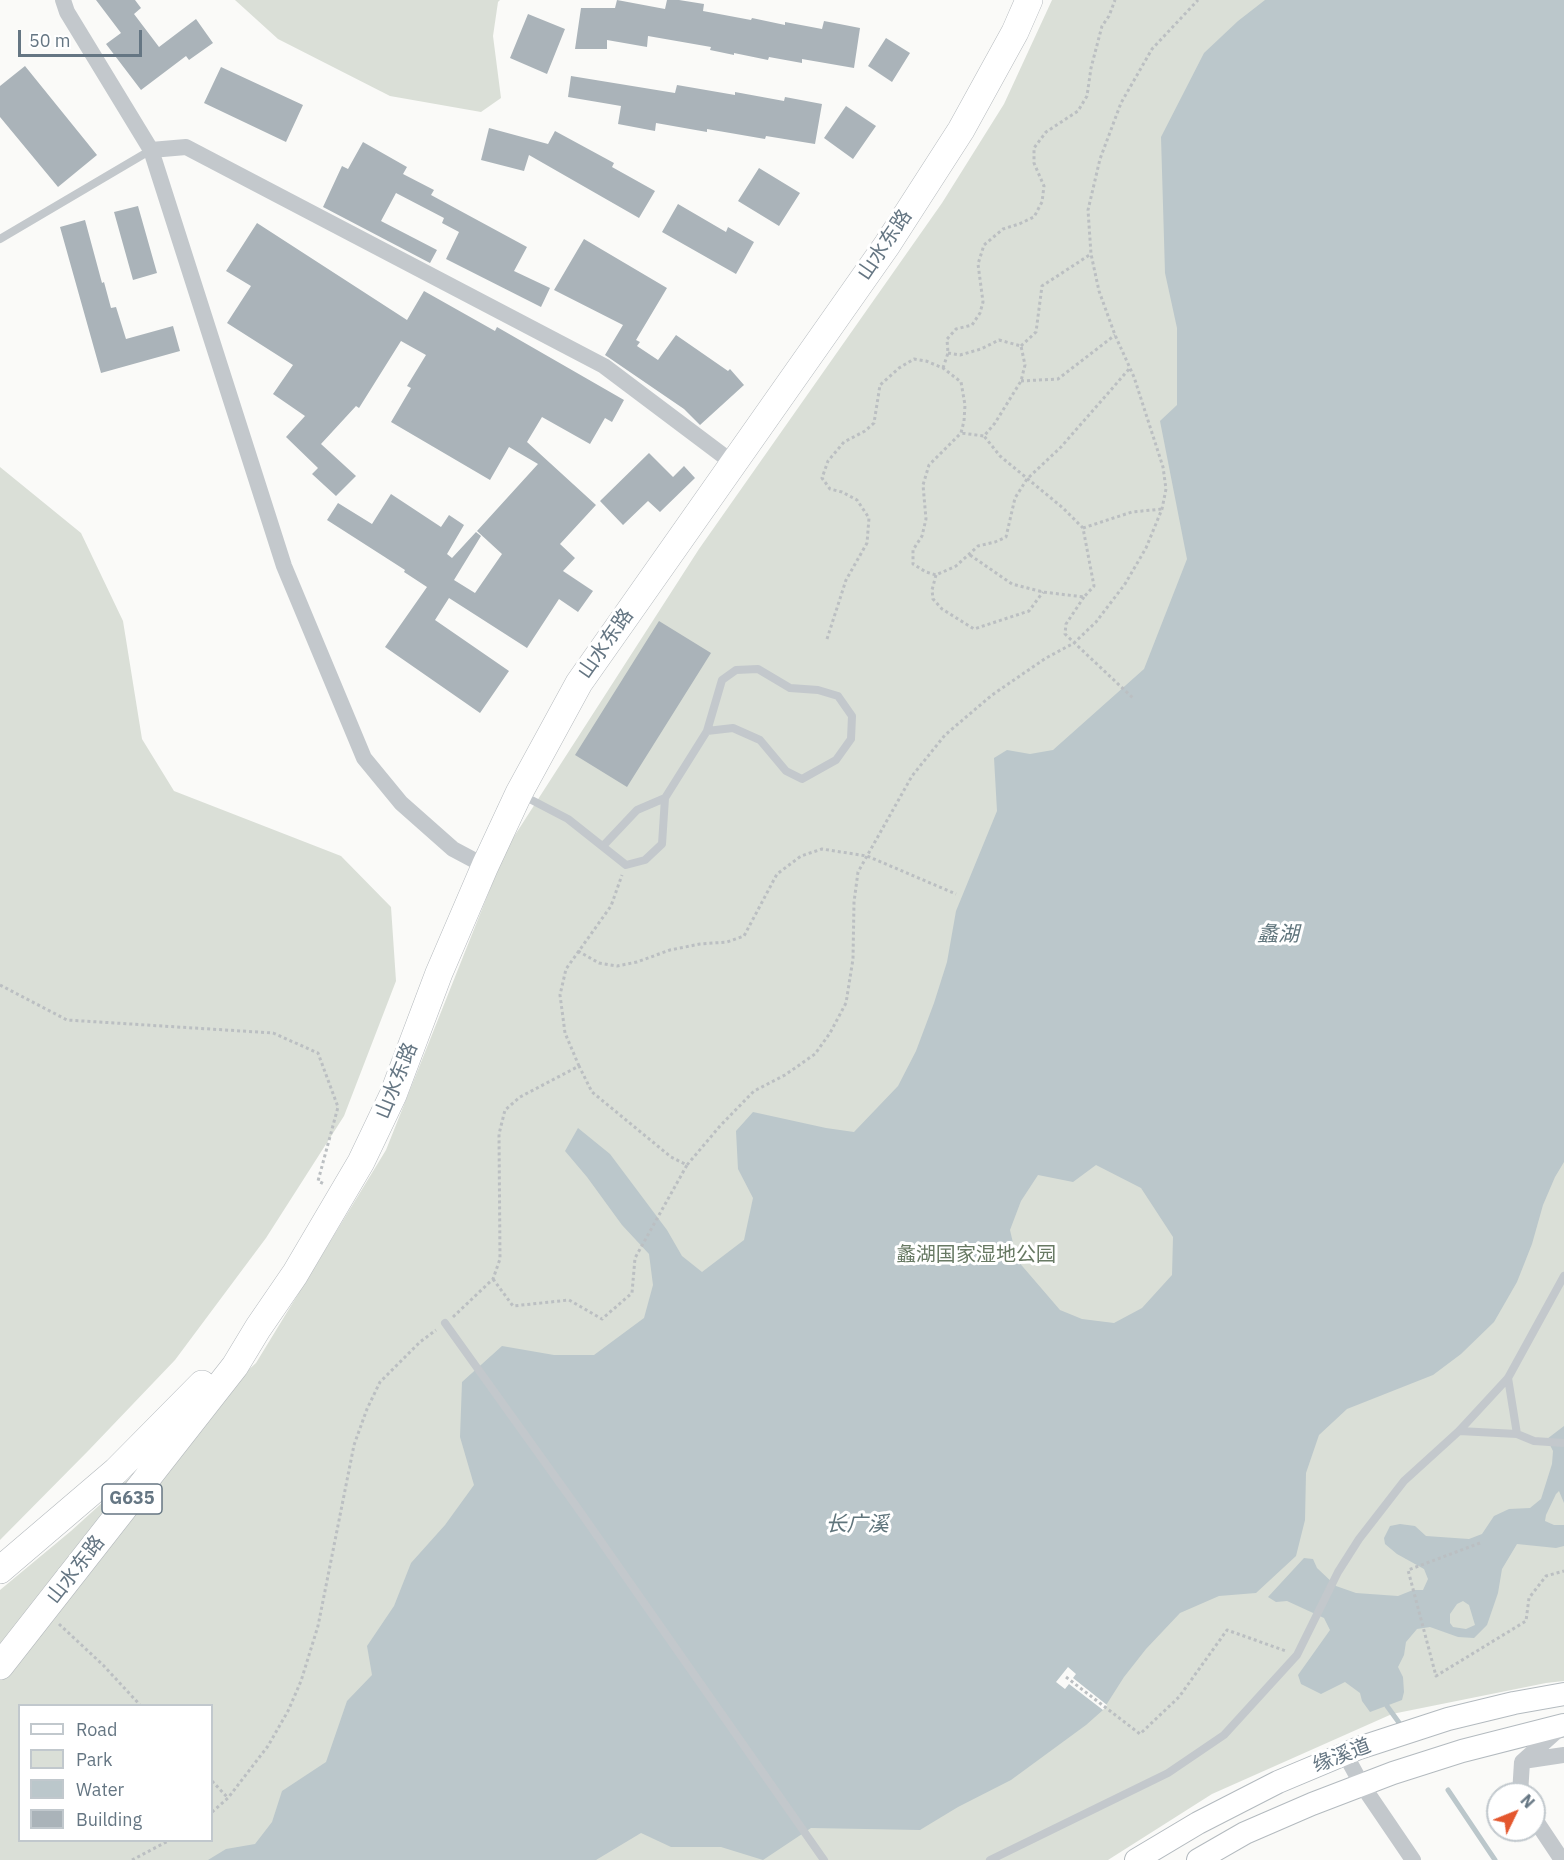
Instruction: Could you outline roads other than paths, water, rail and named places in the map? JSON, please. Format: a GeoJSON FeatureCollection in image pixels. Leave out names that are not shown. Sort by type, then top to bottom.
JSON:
{"type":"FeatureCollection","features":[{"type":"Feature","properties":{"kind":"highway","name":"山水东路"},"geometry":{"type":"LineString","coordinates":[[0,1666],[235,1366],[295,1274],[361,1162],[393,1095],[439,974],[485,866],[519,793],[579,683],[887,245],[961,130],[1029,0]]}},
{"type":"Feature","properties":{"kind":"highway","name":"山水东路"},"geometry":{"type":"LineString","coordinates":[[0,1570],[116,1471],[258,1328]]}},
{"type":"Feature","properties":{"kind":"main road","name":"缘溪道"},"geometry":{"type":"LineString","coordinates":[[1136,1860],[1198,1823],[1268,1787],[1345,1754],[1448,1719],[1564,1694]]}},
{"type":"Feature","properties":{"kind":"main road","name":"缘溪道"},"geometry":{"type":"LineString","coordinates":[[1198,1860],[1245,1833],[1312,1803],[1393,1773],[1462,1752],[1563,1726]]}},
{"type":"Feature","properties":{"kind":"street"},"geometry":{"type":"LineString","coordinates":[[63,0],[151,150],[284,566],[364,758],[401,803],[453,849],[485,866]]}},
{"type":"Feature","properties":{"kind":"street"},"geometry":{"type":"LineString","coordinates":[[151,150],[186,147],[604,366],[733,463]]}},
{"type":"Feature","properties":{"kind":"street"},"geometry":{"type":"LineString","coordinates":[[1521,1782],[1522,1762],[1563,1726]]}},
{"type":"Feature","properties":{"kind":"street"},"geometry":{"type":"LineString","coordinates":[[1345,1754],[1362,1785],[1413,1860]]}},
{"type":"Feature","properties":{"kind":"street"},"geometry":{"type":"LineString","coordinates":[[1522,1762],[1564,1755]]}},
{"type":"Feature","properties":{"kind":"street"},"geometry":{"type":"LineString","coordinates":[[1546,1836],[1562,1860]]}},
{"type":"Feature","properties":{"kind":"lane"},"geometry":{"type":"LineString","coordinates":[[0,239],[151,150]]}},
{"type":"Feature","properties":{"kind":"lane"},"geometry":{"type":"LineString","coordinates":[[519,793],[568,819],[626,865],[645,860],[662,844],[664,798],[707,731],[722,680],[736,670],[758,669],[790,688],[818,690],[838,696],[852,716],[851,739],[836,760],[802,779],[786,771],[760,740],[732,728],[707,731]]}},
{"type":"Feature","properties":{"kind":"lane"},"geometry":{"type":"LineString","coordinates":[[603,846],[637,810],[664,798]]}},
{"type":"Feature","properties":{"kind":"lane"},"geometry":{"type":"LineString","coordinates":[[990,1860],[1168,1773],[1224,1735],[1296,1655],[1338,1572],[1359,1539],[1404,1481],[1459,1431],[1508,1378],[1564,1276]]}},
{"type":"Feature","properties":{"kind":"lane"},"geometry":{"type":"LineString","coordinates":[[445,1323],[824,1860]]}},
{"type":"Feature","properties":{"kind":"lane"},"geometry":{"type":"LineString","coordinates":[[1508,1378],[1517,1434]]}},
{"type":"Feature","properties":{"kind":"lane"},"geometry":{"type":"LineString","coordinates":[[1459,1431],[1517,1434],[1534,1441],[1564,1443]]}},
{"type":"Feature","properties":{"kind":"water"},"geometry":{"type":"Polygon","coordinates":[[[1265,0],[1564,0],[1564,1162],[1543,1205],[1532,1244],[1517,1282],[1494,1322],[1461,1354],[1433,1375],[1347,1409],[1319,1435],[1306,1473],[1305,1520],[1296,1556],[1256,1593],[1219,1596],[1180,1613],[1146,1649],[1124,1677],[1103,1710],[1086,1725],[1011,1780],[958,1807],[920,1830],[811,1828],[763,1860],[721,1847],[671,1847],[641,1833],[596,1860],[208,1860],[226,1849],[255,1844],[272,1822],[282,1791],[326,1762],[347,1701],[372,1675],[367,1646],[394,1606],[411,1563],[445,1525],[474,1485],[460,1437],[462,1382],[502,1346],[554,1355],[594,1355],[644,1318],[653,1285],[649,1254],[622,1225],[565,1151],[578,1128],[610,1154],[667,1230],[682,1256],[702,1272],[744,1240],[753,1198],[738,1169],[736,1131],[753,1112],[854,1132],[898,1086],[916,1051],[934,1003],[947,962],[956,911],[997,811],[994,758],[1007,750],[1030,754],[1053,750],[1144,669],[1187,559],[1160,421],[1177,405],[1177,328],[1165,273],[1161,137],[1204,53],[1238,21],[1265,0]],[[1096,1165],[1073,1182],[1038,1175],[1021,1201],[1010,1230],[1017,1260],[1060,1310],[1082,1319],[1114,1323],[1142,1308],[1172,1275],[1173,1237],[1141,1188],[1096,1165]]]}},
{"type":"Feature","properties":{"kind":"water"},"geometry":{"type":"Polygon","coordinates":[[[1564,1426],[1564,1503],[1559,1491],[1545,1521],[1554,1525],[1564,1525],[1564,1546],[1556,1548],[1517,1544],[1502,1569],[1498,1593],[1487,1625],[1474,1638],[1458,1637],[1430,1627],[1417,1629],[1406,1642],[1404,1655],[1398,1667],[1403,1677],[1402,1700],[1370,1712],[1362,1701],[1360,1693],[1345,1682],[1321,1694],[1301,1684],[1298,1675],[1330,1630],[1324,1618],[1287,1601],[1276,1602],[1268,1597],[1304,1558],[1313,1559],[1317,1568],[1336,1586],[1356,1593],[1398,1596],[1413,1590],[1423,1590],[1428,1579],[1424,1569],[1397,1554],[1385,1544],[1384,1538],[1390,1526],[1400,1524],[1415,1526],[1426,1536],[1469,1539],[1482,1534],[1494,1516],[1509,1509],[1530,1508],[1541,1499],[1552,1464],[1553,1451],[1547,1439],[1564,1426]],[[1463,1601],[1457,1604],[1450,1614],[1450,1623],[1453,1627],[1466,1629],[1475,1625],[1469,1605],[1463,1601]]]}},
{"type":"Feature","properties":{"kind":"waterway"},"geometry":{"type":"LineString","coordinates":[[1387,1706],[1400,1724]]}},
{"type":"Feature","properties":{"kind":"waterway"},"geometry":{"type":"LineString","coordinates":[[1448,1790],[1495,1860]]}},
{"type":"Feature","properties":{"kind":"water label","name":"蠡湖"},"geometry":{"type":"Point","coordinates":[1278,935]}},
{"type":"Feature","properties":{"kind":"water label","name":"长广溪"},"geometry":{"type":"Point","coordinates":[857,1525]}},
{"type":"Feature","properties":{"kind":"park label","name":"蠡湖国家湿地公园"},"geometry":{"type":"Point","coordinates":[976,1255]}}]}
